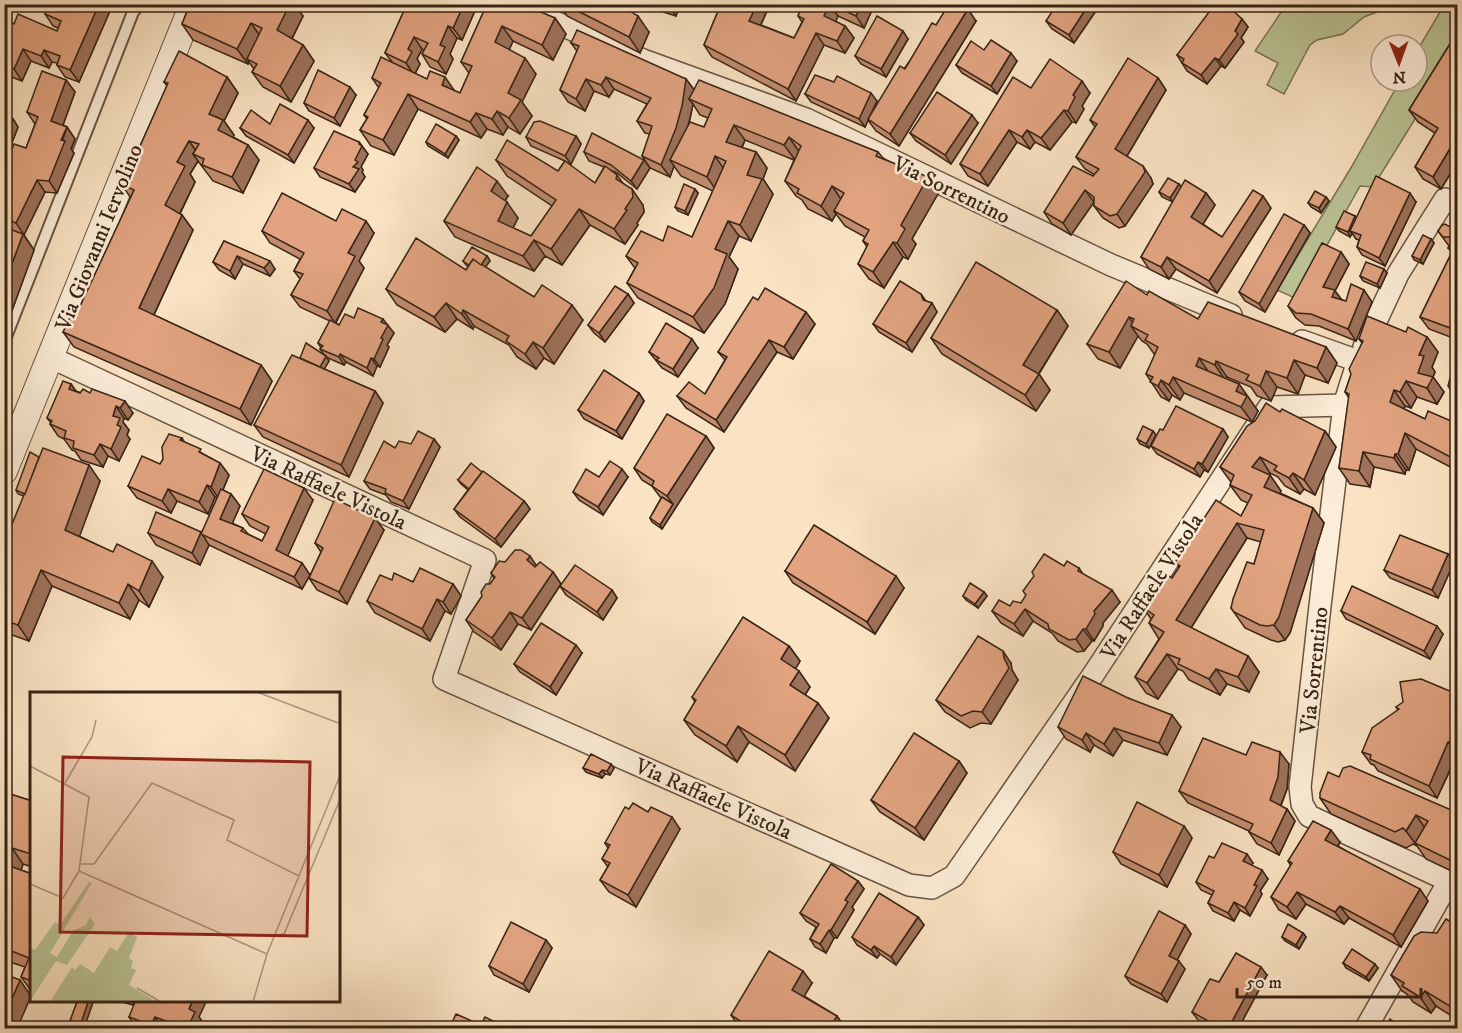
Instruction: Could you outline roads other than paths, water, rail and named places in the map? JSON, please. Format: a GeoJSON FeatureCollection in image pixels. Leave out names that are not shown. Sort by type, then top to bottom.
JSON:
{"type":"FeatureCollection","features":[{"type":"Feature","properties":{"kind":"street","name":"Via Giovanni Iervolino"},"geometry":{"type":"LineString","coordinates":[[4,471],[193,4]]}},
{"type":"Feature","properties":{"kind":"street","name":"Via Sorrentino"},"geometry":{"type":"LineString","coordinates":[[513,4],[642,60],[806,119],[1112,265],[1245,320]]}},
{"type":"Feature","properties":{"kind":"street","name":"Via Sorrentino"},"geometry":{"type":"LineString","coordinates":[[1453,883],[1309,816],[1302,804],[1300,787],[1344,405],[1358,361],[1398,274],[1445,199],[1458,204]]}},
{"type":"Feature","properties":{"kind":"street"},"geometry":{"type":"LineString","coordinates":[[1279,332],[1358,361]]}},
{"type":"Feature","properties":{"kind":"street","name":"Via Raffaele Vistola"},"geometry":{"type":"LineString","coordinates":[[50,357],[485,560],[444,679],[909,885],[932,888],[954,876],[1093,675],[1269,407],[1344,405]]}},
{"type":"Feature","properties":{"kind":"street"},"geometry":{"type":"LineString","coordinates":[[1366,1029],[1453,883]]}},
{"type":"Feature","properties":{"kind":"lane"},"geometry":{"type":"LineString","coordinates":[[4,342],[133,12],[140,4]]}}]}
